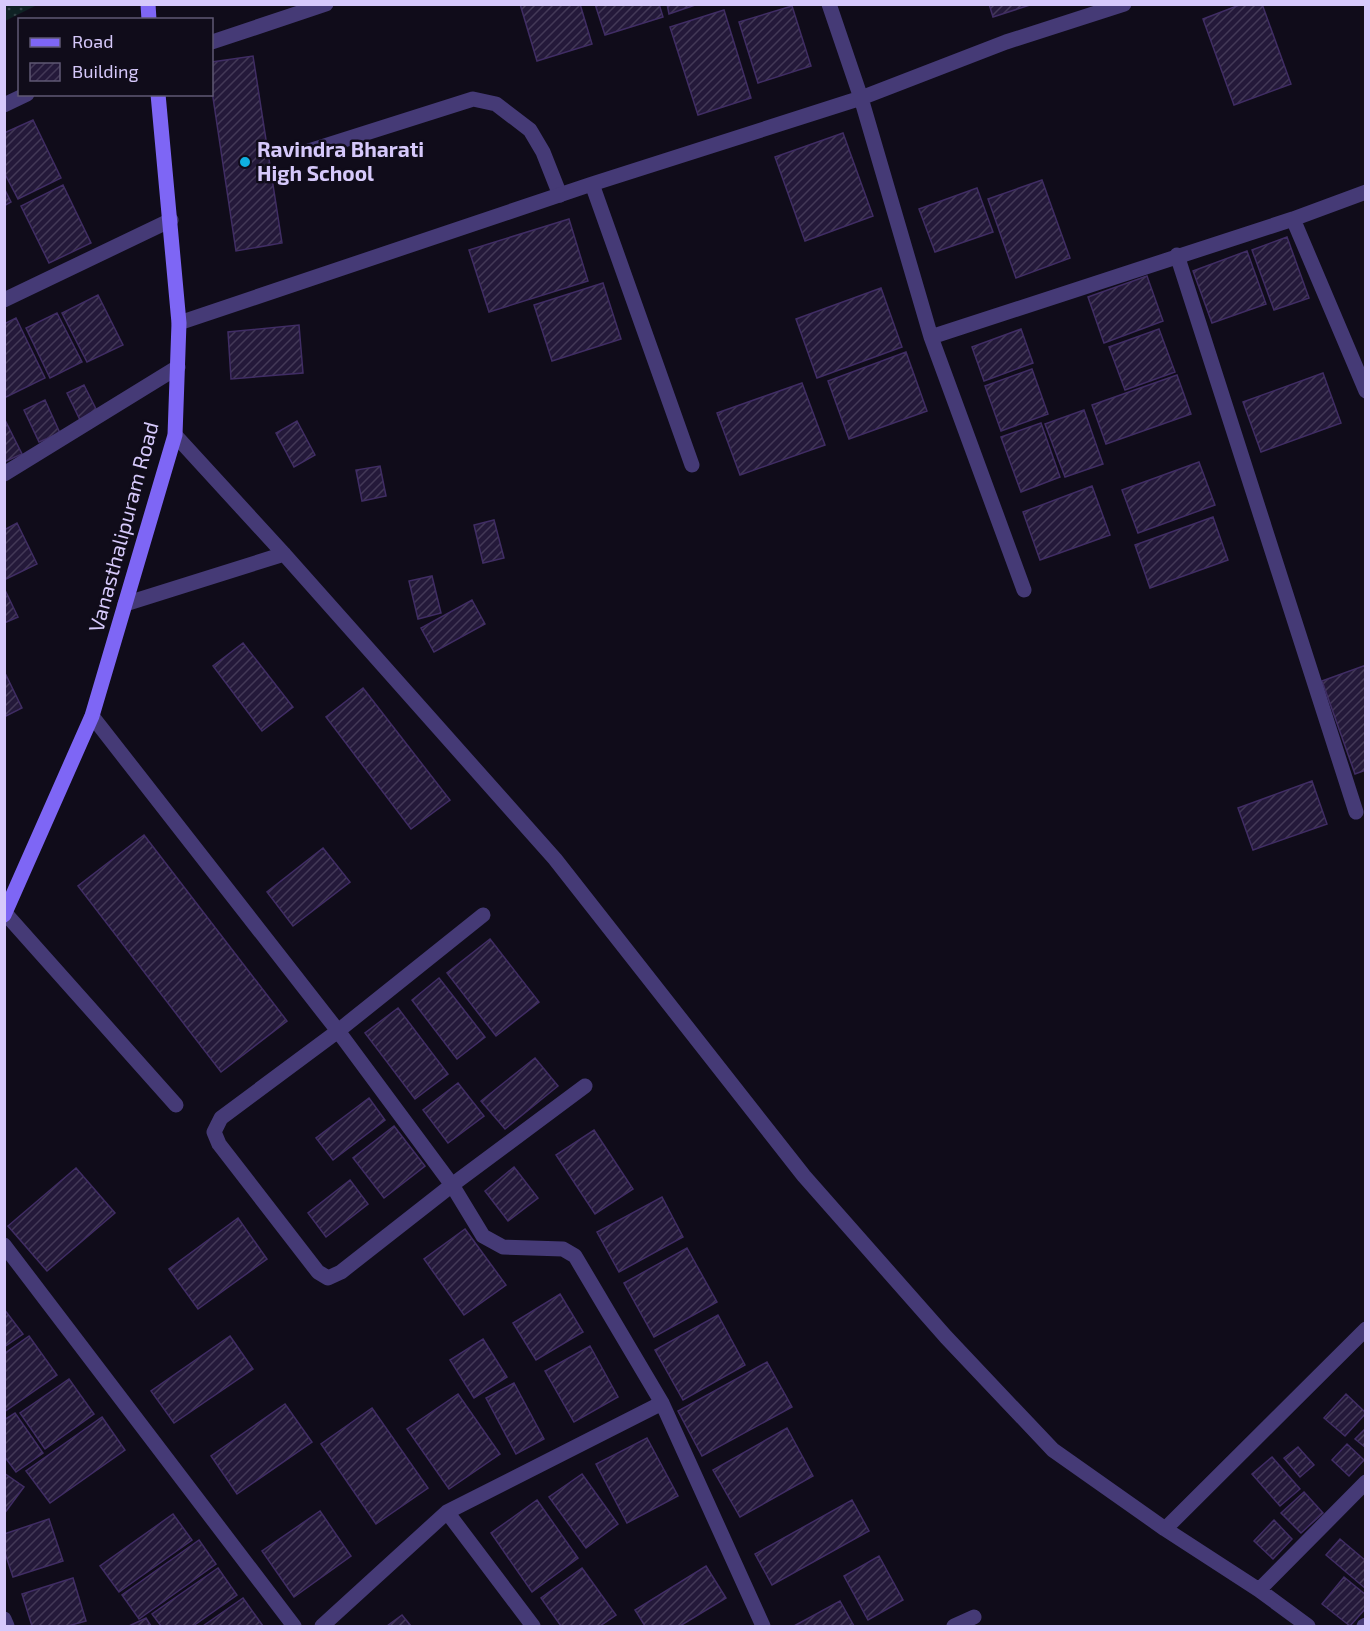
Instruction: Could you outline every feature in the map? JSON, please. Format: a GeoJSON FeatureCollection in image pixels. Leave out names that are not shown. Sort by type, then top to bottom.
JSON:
{"type":"FeatureCollection","features":[{"type":"Feature","properties":{"kind":"street"},"geometry":{"type":"LineString","coordinates":[[213,42],[326,4]]}},
{"type":"Feature","properties":{"kind":"street"},"geometry":{"type":"LineString","coordinates":[[829,4],[861,98],[931,337],[1024,590]]}},
{"type":"Feature","properties":{"kind":"street"},"geometry":{"type":"LineString","coordinates":[[179,323],[592,184],[861,98],[1006,42],[1124,4]]}},
{"type":"Feature","properties":{"kind":"street"},"geometry":{"type":"LineString","coordinates":[[4,105],[23,96]]}},
{"type":"Feature","properties":{"kind":"street","name":"Vanasthalipuram Road"},"geometry":{"type":"LineString","coordinates":[[5,913],[92,716],[175,435],[179,323],[158,96]]}},
{"type":"Feature","properties":{"kind":"street"},"geometry":{"type":"LineString","coordinates":[[309,151],[473,99],[496,104],[530,130],[543,152],[560,195]]}},
{"type":"Feature","properties":{"kind":"street"},"geometry":{"type":"LineString","coordinates":[[592,184],[692,465]]}},
{"type":"Feature","properties":{"kind":"street"},"geometry":{"type":"LineString","coordinates":[[931,337],[1293,219],[1365,192]]}},
{"type":"Feature","properties":{"kind":"street"},"geometry":{"type":"LineString","coordinates":[[1293,219],[1365,391]]}},
{"type":"Feature","properties":{"kind":"street"},"geometry":{"type":"LineString","coordinates":[[4,300],[171,220]]}},
{"type":"Feature","properties":{"kind":"street"},"geometry":{"type":"LineString","coordinates":[[1177,255],[1356,812]]}},
{"type":"Feature","properties":{"kind":"street"},"geometry":{"type":"LineString","coordinates":[[4,474],[177,367]]}},
{"type":"Feature","properties":{"kind":"street"},"geometry":{"type":"LineString","coordinates":[[175,435],[555,859],[804,1176],[946,1337],[1053,1450],[1308,1626]]}},
{"type":"Feature","properties":{"kind":"street"},"geometry":{"type":"LineString","coordinates":[[125,604],[284,554]]}},
{"type":"Feature","properties":{"kind":"street"},"geometry":{"type":"LineString","coordinates":[[92,716],[338,1031],[452,1185],[483,1236],[503,1247],[563,1250],[574,1256],[662,1403],[763,1626]]}},
{"type":"Feature","properties":{"kind":"street"},"geometry":{"type":"LineString","coordinates":[[5,913],[176,1105]]}},
{"type":"Feature","properties":{"kind":"street"},"geometry":{"type":"LineString","coordinates":[[483,915],[338,1031],[221,1118],[214,1132],[219,1143],[318,1272],[328,1278],[341,1272],[452,1185],[585,1086]]}},
{"type":"Feature","properties":{"kind":"street"},"geometry":{"type":"LineString","coordinates":[[4,1245],[294,1626]]}},
{"type":"Feature","properties":{"kind":"street"},"geometry":{"type":"LineString","coordinates":[[1165,1529],[1365,1329]]}},
{"type":"Feature","properties":{"kind":"street"},"geometry":{"type":"LineString","coordinates":[[322,1626],[447,1512],[662,1403]]}},
{"type":"Feature","properties":{"kind":"street"},"geometry":{"type":"LineString","coordinates":[[1259,1590],[1365,1482]]}},
{"type":"Feature","properties":{"kind":"street"},"geometry":{"type":"LineString","coordinates":[[447,1512],[533,1626]]}},
{"type":"Feature","properties":{"kind":"street"},"geometry":{"type":"LineString","coordinates":[[954,1626],[974,1617]]}},
{"type":"Feature","properties":{"kind":"street"},"geometry":{"type":"LineString","coordinates":[[4,1619],[7,1626]]}},
{"type":"Feature","properties":{"kind":"green space"},"geometry":{"type":"Polygon","coordinates":[[[5,4],[37,4],[37,5],[5,21],[5,4]]]}},
{"type":"Feature","properties":{"kind":"building"},"geometry":{"type":"Polygon","coordinates":[[[520,4],[580,4],[592,44],[537,61],[520,4]]]}},
{"type":"Feature","properties":{"kind":"building"},"geometry":{"type":"Polygon","coordinates":[[[595,4],[659,4],[663,17],[605,35],[595,4]]]}},
{"type":"Feature","properties":{"kind":"building"},"geometry":{"type":"Polygon","coordinates":[[[667,4],[698,4],[669,14],[667,4]]]}},
{"type":"Feature","properties":{"kind":"building"},"geometry":{"type":"Polygon","coordinates":[[[989,4],[1033,4],[993,17],[989,4]]]}},
{"type":"Feature","properties":{"kind":"building"},"geometry":{"type":"Polygon","coordinates":[[[1242,4],[1262,4],[1291,84],[1234,105],[1203,19],[1242,4]]]}},
{"type":"Feature","properties":{"kind":"building"},"geometry":{"type":"Polygon","coordinates":[[[792,6],[811,66],[758,83],[739,22],[792,6]]]}},
{"type":"Feature","properties":{"kind":"building"},"geometry":{"type":"Polygon","coordinates":[[[724,10],[751,98],[698,115],[670,27],[724,10]]]}},
{"type":"Feature","properties":{"kind":"building"},"geometry":{"type":"Polygon","coordinates":[[[253,56],[282,243],[236,251],[213,96],[213,62],[253,56]]]}},
{"type":"Feature","properties":{"kind":"building"},"geometry":{"type":"Polygon","coordinates":[[[33,120],[61,178],[18,199],[4,172],[4,133],[33,120]]]}},
{"type":"Feature","properties":{"kind":"building"},"geometry":{"type":"Polygon","coordinates":[[[843,133],[873,216],[805,241],[775,157],[843,133]]]}},
{"type":"Feature","properties":{"kind":"building"},"geometry":{"type":"Polygon","coordinates":[[[1042,180],[1070,258],[1016,278],[988,199],[1042,180]]]}},
{"type":"Feature","properties":{"kind":"building"},"geometry":{"type":"Polygon","coordinates":[[[63,185],[91,243],[49,263],[21,206],[63,185]]]}},
{"type":"Feature","properties":{"kind":"building"},"geometry":{"type":"Polygon","coordinates":[[[4,188],[11,202],[4,206],[4,188]]]}},
{"type":"Feature","properties":{"kind":"building"},"geometry":{"type":"Polygon","coordinates":[[[977,188],[993,232],[935,252],[919,209],[977,188]]]}},
{"type":"Feature","properties":{"kind":"building"},"geometry":{"type":"Polygon","coordinates":[[[569,219],[588,281],[489,312],[469,250],[569,219]]]}},
{"type":"Feature","properties":{"kind":"building"},"geometry":{"type":"Polygon","coordinates":[[[1287,237],[1309,298],[1274,310],[1252,250],[1287,237]]]}},
{"type":"Feature","properties":{"kind":"building"},"geometry":{"type":"Polygon","coordinates":[[[1247,251],[1266,304],[1212,323],[1193,271],[1247,251]]]}},
{"type":"Feature","properties":{"kind":"building"},"geometry":{"type":"Polygon","coordinates":[[[1147,276],[1163,321],[1104,343],[1088,297],[1147,276]]]}},
{"type":"Feature","properties":{"kind":"building"},"geometry":{"type":"Polygon","coordinates":[[[603,283],[621,339],[552,361],[534,305],[603,283]]]}},
{"type":"Feature","properties":{"kind":"building"},"geometry":{"type":"Polygon","coordinates":[[[881,288],[902,347],[817,378],[796,319],[881,288]]]}},
{"type":"Feature","properties":{"kind":"building"},"geometry":{"type":"Polygon","coordinates":[[[98,295],[123,345],[87,362],[62,313],[98,295]]]}},
{"type":"Feature","properties":{"kind":"building"},"geometry":{"type":"Polygon","coordinates":[[[57,313],[82,362],[50,378],[26,328],[57,313]]]}},
{"type":"Feature","properties":{"kind":"building"},"geometry":{"type":"Polygon","coordinates":[[[16,318],[45,378],[4,398],[4,324],[16,318]]]}},
{"type":"Feature","properties":{"kind":"building"},"geometry":{"type":"Polygon","coordinates":[[[299,325],[303,373],[231,379],[228,332],[299,325]]]}},
{"type":"Feature","properties":{"kind":"building"},"geometry":{"type":"Polygon","coordinates":[[[1021,329],[1033,363],[984,381],[972,347],[1021,329]]]}},
{"type":"Feature","properties":{"kind":"building"},"geometry":{"type":"Polygon","coordinates":[[[1159,329],[1175,372],[1125,390],[1109,347],[1159,329]]]}},
{"type":"Feature","properties":{"kind":"building"},"geometry":{"type":"Polygon","coordinates":[[[906,352],[927,411],[849,439],[828,381],[906,352]]]}},
{"type":"Feature","properties":{"kind":"building"},"geometry":{"type":"Polygon","coordinates":[[[1032,369],[1048,414],[1001,431],[985,386],[1032,369]]]}},
{"type":"Feature","properties":{"kind":"building"},"geometry":{"type":"Polygon","coordinates":[[[1323,373],[1341,423],[1261,452],[1243,402],[1323,373]]]}},
{"type":"Feature","properties":{"kind":"building"},"geometry":{"type":"Polygon","coordinates":[[[1177,375],[1191,414],[1106,444],[1092,405],[1177,375]]]}},
{"type":"Feature","properties":{"kind":"building"},"geometry":{"type":"Polygon","coordinates":[[[802,383],[825,445],[740,475],[717,413],[802,383]]]}},
{"type":"Feature","properties":{"kind":"building"},"geometry":{"type":"Polygon","coordinates":[[[84,385],[98,413],[81,422],[67,393],[84,385]]]}},
{"type":"Feature","properties":{"kind":"building"},"geometry":{"type":"Polygon","coordinates":[[[45,400],[60,433],[39,442],[24,410],[45,400]]]}},
{"type":"Feature","properties":{"kind":"building"},"geometry":{"type":"Polygon","coordinates":[[[1084,410],[1103,464],[1065,477],[1045,424],[1084,410]]]}},
{"type":"Feature","properties":{"kind":"building"},"geometry":{"type":"Polygon","coordinates":[[[4,418],[22,454],[4,462],[4,418]]]}},
{"type":"Feature","properties":{"kind":"building"},"geometry":{"type":"Polygon","coordinates":[[[297,421],[315,455],[294,467],[276,433],[297,421]]]}},
{"type":"Feature","properties":{"kind":"building"},"geometry":{"type":"Polygon","coordinates":[[[1041,423],[1060,477],[1021,492],[1001,437],[1041,423]]]}},
{"type":"Feature","properties":{"kind":"building"},"geometry":{"type":"Polygon","coordinates":[[[1199,462],[1215,505],[1138,533],[1122,490],[1199,462]]]}},
{"type":"Feature","properties":{"kind":"building"},"geometry":{"type":"Polygon","coordinates":[[[380,466],[386,496],[362,501],[356,470],[380,466]]]}},
{"type":"Feature","properties":{"kind":"building"},"geometry":{"type":"Polygon","coordinates":[[[1092,486],[1110,535],[1040,560],[1023,512],[1092,486]]]}},
{"type":"Feature","properties":{"kind":"building"},"geometry":{"type":"Polygon","coordinates":[[[1213,517],[1228,560],[1150,588],[1135,545],[1213,517]]]}},
{"type":"Feature","properties":{"kind":"building"},"geometry":{"type":"Polygon","coordinates":[[[494,520],[504,558],[483,563],[474,525],[494,520]]]}},
{"type":"Feature","properties":{"kind":"building"},"geometry":{"type":"Polygon","coordinates":[[[17,523],[37,564],[4,580],[4,530],[17,523]]]}},
{"type":"Feature","properties":{"kind":"building"},"geometry":{"type":"Polygon","coordinates":[[[432,576],[441,613],[418,619],[409,581],[432,576]]]}},
{"type":"Feature","properties":{"kind":"building"},"geometry":{"type":"Polygon","coordinates":[[[4,588],[18,617],[4,623],[4,588]]]}},
{"type":"Feature","properties":{"kind":"building"},"geometry":{"type":"Polygon","coordinates":[[[472,600],[485,624],[434,652],[421,628],[472,600]]]}},
{"type":"Feature","properties":{"kind":"building"},"geometry":{"type":"Polygon","coordinates":[[[243,643],[293,707],[262,731],[213,666],[243,643]]]}},
{"type":"Feature","properties":{"kind":"building"},"geometry":{"type":"Polygon","coordinates":[[[1366,665],[1366,770],[1355,774],[1322,681],[1366,665]]]}},
{"type":"Feature","properties":{"kind":"building"},"geometry":{"type":"Polygon","coordinates":[[[6,675],[22,708],[4,717],[4,676],[6,675]]]}},
{"type":"Feature","properties":{"kind":"building"},"geometry":{"type":"Polygon","coordinates":[[[363,688],[450,800],[411,829],[326,717],[363,688]]]}},
{"type":"Feature","properties":{"kind":"building"},"geometry":{"type":"Polygon","coordinates":[[[1312,781],[1327,824],[1253,850],[1238,808],[1312,781]]]}},
{"type":"Feature","properties":{"kind":"building"},"geometry":{"type":"Polygon","coordinates":[[[144,835],[287,1021],[221,1072],[78,886],[144,835]]]}},
{"type":"Feature","properties":{"kind":"building"},"geometry":{"type":"Polygon","coordinates":[[[323,848],[350,882],[293,926],[267,892],[323,848]]]}},
{"type":"Feature","properties":{"kind":"building"},"geometry":{"type":"Polygon","coordinates":[[[490,939],[539,1002],[496,1036],[447,973],[490,939]]]}},
{"type":"Feature","properties":{"kind":"building"},"geometry":{"type":"Polygon","coordinates":[[[439,978],[485,1037],[457,1059],[412,1000],[439,978]]]}},
{"type":"Feature","properties":{"kind":"building"},"geometry":{"type":"Polygon","coordinates":[[[398,1008],[448,1074],[415,1099],[365,1033],[398,1008]]]}},
{"type":"Feature","properties":{"kind":"building"},"geometry":{"type":"Polygon","coordinates":[[[535,1058],[558,1086],[505,1129],[481,1101],[535,1058]]]}},
{"type":"Feature","properties":{"kind":"building"},"geometry":{"type":"Polygon","coordinates":[[[458,1083],[484,1116],[448,1143],[423,1110],[458,1083]]]}},
{"type":"Feature","properties":{"kind":"building"},"geometry":{"type":"Polygon","coordinates":[[[369,1098],[385,1120],[333,1160],[316,1138],[369,1098]]]}},
{"type":"Feature","properties":{"kind":"building"},"geometry":{"type":"Polygon","coordinates":[[[394,1126],[425,1166],[384,1198],[353,1158],[394,1126]]]}},
{"type":"Feature","properties":{"kind":"building"},"geometry":{"type":"Polygon","coordinates":[[[594,1130],[633,1189],[595,1214],[556,1155],[594,1130]]]}},
{"type":"Feature","properties":{"kind":"building"},"geometry":{"type":"Polygon","coordinates":[[[514,1167],[538,1198],[508,1221],[485,1191],[514,1167]]]}},
{"type":"Feature","properties":{"kind":"building"},"geometry":{"type":"Polygon","coordinates":[[[76,1168],[115,1213],[47,1271],[8,1226],[76,1168]]]}},
{"type":"Feature","properties":{"kind":"building"},"geometry":{"type":"Polygon","coordinates":[[[350,1180],[368,1204],[326,1237],[308,1213],[350,1180]]]}},
{"type":"Feature","properties":{"kind":"building"},"geometry":{"type":"Polygon","coordinates":[[[662,1197],[683,1237],[619,1272],[597,1232],[662,1197]]]}},
{"type":"Feature","properties":{"kind":"building"},"geometry":{"type":"Polygon","coordinates":[[[238,1218],[267,1259],[198,1309],[169,1269],[238,1218]]]}},
{"type":"Feature","properties":{"kind":"building"},"geometry":{"type":"Polygon","coordinates":[[[465,1229],[506,1285],[464,1315],[424,1259],[465,1229]]]}},
{"type":"Feature","properties":{"kind":"building"},"geometry":{"type":"Polygon","coordinates":[[[687,1248],[717,1302],[654,1337],[624,1283],[687,1248]]]}},
{"type":"Feature","properties":{"kind":"building"},"geometry":{"type":"Polygon","coordinates":[[[560,1294],[583,1332],[536,1360],[513,1323],[560,1294]]]}},
{"type":"Feature","properties":{"kind":"building"},"geometry":{"type":"Polygon","coordinates":[[[4,1309],[23,1334],[4,1347],[4,1309]]]}},
{"type":"Feature","properties":{"kind":"building"},"geometry":{"type":"Polygon","coordinates":[[[718,1315],[745,1365],[683,1400],[655,1350],[718,1315]]]}},
{"type":"Feature","properties":{"kind":"building"},"geometry":{"type":"Polygon","coordinates":[[[29,1336],[57,1375],[4,1412],[4,1354],[29,1336]]]}},
{"type":"Feature","properties":{"kind":"building"},"geometry":{"type":"Polygon","coordinates":[[[230,1336],[253,1369],[174,1423],[151,1391],[230,1336]]]}},
{"type":"Feature","properties":{"kind":"building"},"geometry":{"type":"Polygon","coordinates":[[[483,1339],[507,1377],[474,1398],[450,1360],[483,1339]]]}},
{"type":"Feature","properties":{"kind":"building"},"geometry":{"type":"Polygon","coordinates":[[[590,1346],[618,1397],[574,1422],[545,1371],[590,1346]]]}},
{"type":"Feature","properties":{"kind":"building"},"geometry":{"type":"Polygon","coordinates":[[[767,1362],[792,1407],[702,1456],[678,1411],[767,1362]]]}},
{"type":"Feature","properties":{"kind":"building"},"geometry":{"type":"Polygon","coordinates":[[[69,1379],[94,1414],[45,1449],[20,1413],[69,1379]]]}},
{"type":"Feature","properties":{"kind":"building"},"geometry":{"type":"Polygon","coordinates":[[[514,1383],[544,1439],[516,1454],[486,1398],[514,1383]]]}},
{"type":"Feature","properties":{"kind":"building"},"geometry":{"type":"Polygon","coordinates":[[[458,1394],[500,1454],[449,1489],[407,1429],[458,1394]]]}},
{"type":"Feature","properties":{"kind":"building"},"geometry":{"type":"Polygon","coordinates":[[[1346,1394],[1366,1413],[1345,1436],[1324,1418],[1346,1394]]]}},
{"type":"Feature","properties":{"kind":"building"},"geometry":{"type":"Polygon","coordinates":[[[285,1404],[312,1442],[237,1494],[211,1456],[285,1404]]]}},
{"type":"Feature","properties":{"kind":"building"},"geometry":{"type":"Polygon","coordinates":[[[372,1408],[428,1488],[376,1524],[321,1444],[372,1408]]]}},
{"type":"Feature","properties":{"kind":"building"},"geometry":{"type":"Polygon","coordinates":[[[15,1413],[43,1453],[16,1472],[4,1456],[4,1420],[15,1413]]]}},
{"type":"Feature","properties":{"kind":"building"},"geometry":{"type":"Polygon","coordinates":[[[102,1417],[125,1450],[50,1503],[26,1471],[102,1417]]]}},
{"type":"Feature","properties":{"kind":"building"},"geometry":{"type":"Polygon","coordinates":[[[787,1428],[813,1476],[740,1517],[713,1470],[787,1428]]]}},
{"type":"Feature","properties":{"kind":"building"},"geometry":{"type":"Polygon","coordinates":[[[1366,1428],[1366,1448],[1355,1439],[1366,1428]]]}},
{"type":"Feature","properties":{"kind":"building"},"geometry":{"type":"Polygon","coordinates":[[[647,1438],[678,1496],[627,1523],[596,1464],[647,1438]]]}},
{"type":"Feature","properties":{"kind":"building"},"geometry":{"type":"Polygon","coordinates":[[[1347,1444],[1364,1460],[1349,1476],[1332,1460],[1347,1444]]]}},
{"type":"Feature","properties":{"kind":"building"},"geometry":{"type":"Polygon","coordinates":[[[1298,1447],[1314,1465],[1300,1477],[1284,1458],[1298,1447]]]}},
{"type":"Feature","properties":{"kind":"building"},"geometry":{"type":"Polygon","coordinates":[[[1272,1457],[1300,1489],[1280,1506],[1252,1474],[1272,1457]]]}},
{"type":"Feature","properties":{"kind":"building"},"geometry":{"type":"Polygon","coordinates":[[[4,1473],[24,1487],[4,1514],[4,1473]]]}},
{"type":"Feature","properties":{"kind":"building"},"geometry":{"type":"Polygon","coordinates":[[[582,1474],[618,1524],[586,1548],[549,1497],[582,1474]]]}},
{"type":"Feature","properties":{"kind":"building"},"geometry":{"type":"Polygon","coordinates":[[[1304,1492],[1323,1513],[1301,1533],[1281,1513],[1304,1492]]]}},
{"type":"Feature","properties":{"kind":"building"},"geometry":{"type":"Polygon","coordinates":[[[537,1500],[578,1558],[532,1592],[491,1533],[537,1500]]]}},
{"type":"Feature","properties":{"kind":"building"},"geometry":{"type":"Polygon","coordinates":[[[852,1500],[869,1531],[772,1585],[755,1554],[852,1500]]]}},
{"type":"Feature","properties":{"kind":"building"},"geometry":{"type":"Polygon","coordinates":[[[320,1511],[351,1556],[294,1597],[262,1551],[320,1511]]]}},
{"type":"Feature","properties":{"kind":"building"},"geometry":{"type":"Polygon","coordinates":[[[173,1514],[192,1540],[119,1592],[100,1566],[173,1514]]]}},
{"type":"Feature","properties":{"kind":"building"},"geometry":{"type":"Polygon","coordinates":[[[49,1519],[63,1561],[13,1577],[4,1550],[4,1534],[49,1519]]]}},
{"type":"Feature","properties":{"kind":"building"},"geometry":{"type":"Polygon","coordinates":[[[1274,1520],[1292,1539],[1273,1559],[1254,1541],[1274,1520]]]}},
{"type":"Feature","properties":{"kind":"building"},"geometry":{"type":"Polygon","coordinates":[[[1340,1539],[1366,1561],[1366,1589],[1326,1555],[1340,1539]]]}},
{"type":"Feature","properties":{"kind":"building"},"geometry":{"type":"Polygon","coordinates":[[[199,1540],[216,1564],[139,1619],[122,1595],[199,1540]]]}},
{"type":"Feature","properties":{"kind":"building"},"geometry":{"type":"Polygon","coordinates":[[[879,1556],[903,1600],[868,1620],[844,1576],[879,1556]]]}},
{"type":"Feature","properties":{"kind":"building"},"geometry":{"type":"Polygon","coordinates":[[[706,1566],[726,1598],[680,1626],[645,1626],[635,1610],[706,1566]]]}},
{"type":"Feature","properties":{"kind":"building"},"geometry":{"type":"Polygon","coordinates":[[[218,1568],[237,1595],[193,1626],[161,1626],[152,1614],[218,1568]]]}},
{"type":"Feature","properties":{"kind":"building"},"geometry":{"type":"Polygon","coordinates":[[[582,1568],[616,1615],[600,1626],[561,1626],[541,1598],[582,1568]]]}},
{"type":"Feature","properties":{"kind":"building"},"geometry":{"type":"Polygon","coordinates":[[[1344,1577],[1366,1595],[1366,1608],[1350,1626],[1322,1604],[1344,1577]]]}},
{"type":"Feature","properties":{"kind":"building"},"geometry":{"type":"Polygon","coordinates":[[[73,1578],[86,1621],[68,1626],[32,1626],[22,1594],[73,1578]]]}},
{"type":"Feature","properties":{"kind":"building"},"geometry":{"type":"Polygon","coordinates":[[[243,1598],[263,1626],[203,1626],[243,1598]]]}},
{"type":"Feature","properties":{"kind":"building"},"geometry":{"type":"Polygon","coordinates":[[[840,1601],[854,1626],[794,1626],[840,1601]]]}},
{"type":"Feature","properties":{"kind":"building"},"geometry":{"type":"Polygon","coordinates":[[[402,1615],[411,1626],[387,1626],[402,1615]]]}},
{"type":"Feature","properties":{"kind":"building"},"geometry":{"type":"Polygon","coordinates":[[[146,1618],[151,1626],[129,1626],[146,1618]]]}},
{"type":"Feature","properties":{"kind":"place","name":"Ravindra Bharati High School"},"geometry":{"type":"Point","coordinates":[245,162]}}]}
